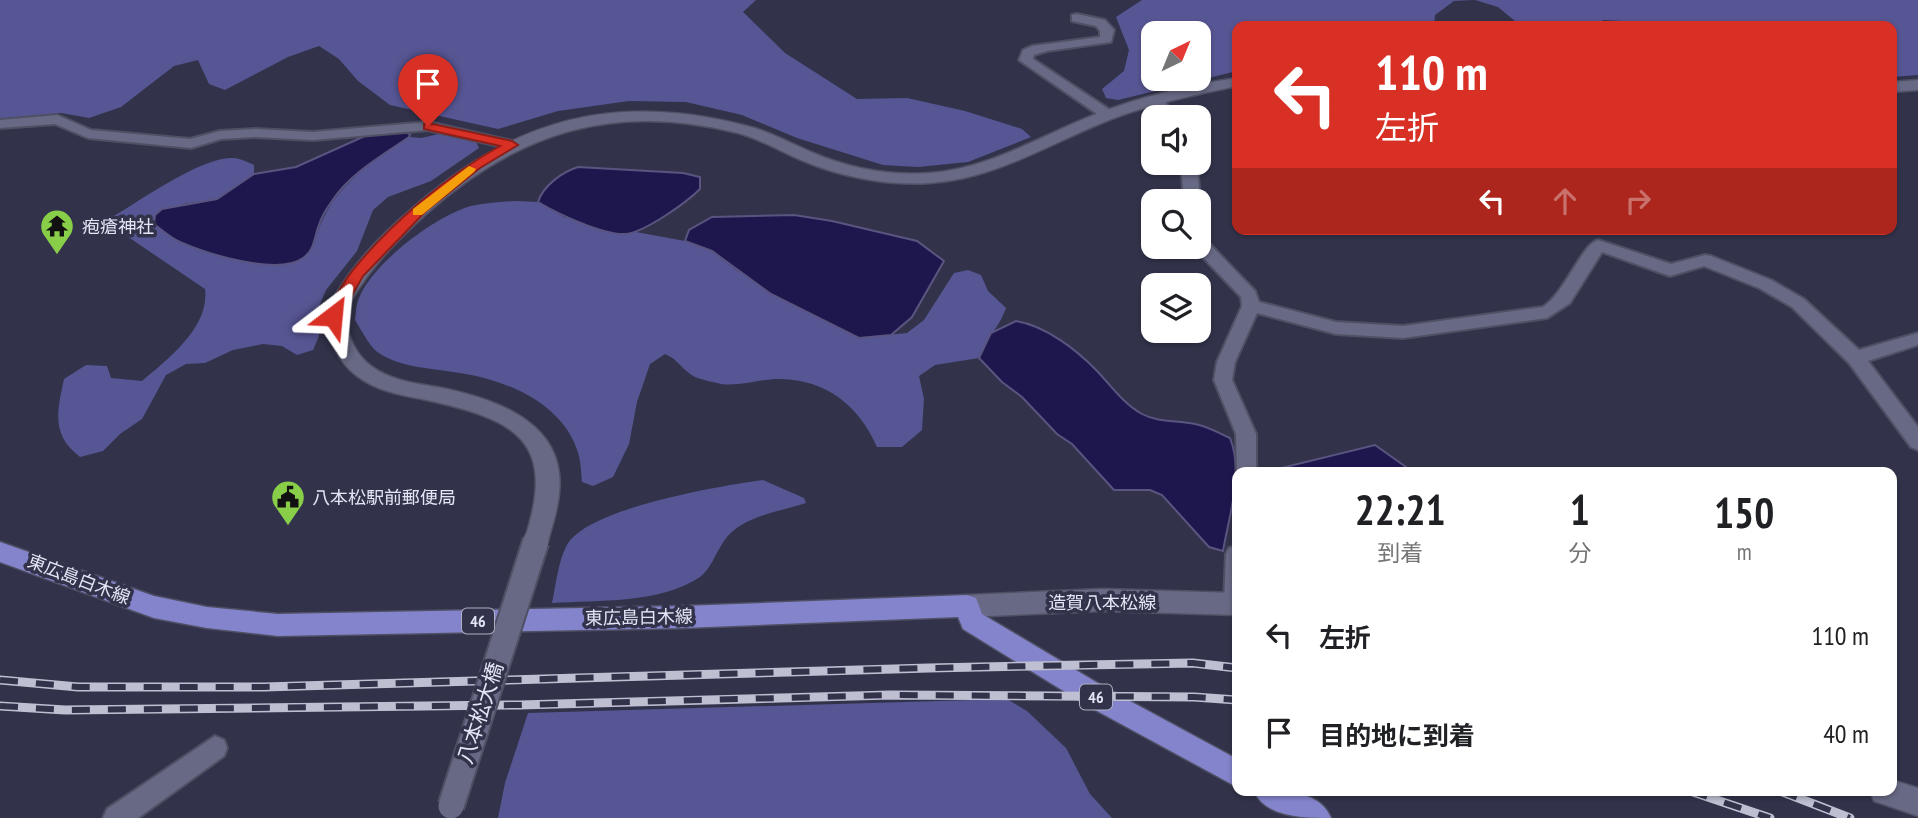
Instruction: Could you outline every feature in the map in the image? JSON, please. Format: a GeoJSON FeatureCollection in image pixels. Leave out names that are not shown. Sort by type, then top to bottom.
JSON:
{"type":"FeatureCollection","features":[{"type":"Feature","properties":{"kind":"main road","name":"東広島白木線"},"geometry":{"type":"LineString","coordinates":[[0,552],[20,556],[135,602],[218,622],[278,625],[684,617],[967,606]]}},
{"type":"Feature","properties":{"kind":"main road","name":"46"},"geometry":{"type":"LineString","coordinates":[[967,606],[972,621],[1097,697],[1232,771]]}},
{"type":"Feature","properties":{"kind":"main road"},"geometry":{"type":"LineString","coordinates":[[1277,796],[1317,818]]}},
{"type":"Feature","properties":{"kind":"street"},"geometry":{"type":"LineString","coordinates":[[1077,18],[1100,23],[1107,30],[1106,39],[1091,44],[1038,48],[1028,53],[1026,60],[1108,115]]}},
{"type":"Feature","properties":{"kind":"street","name":"八本松大橋"},"geometry":{"type":"LineString","coordinates":[[449,812],[547,505],[547,464],[513,419],[475,404],[394,386],[360,369],[342,348],[333,316],[357,274],[421,208],[475,165],[545,130],[583,119],[621,114],[693,118],[746,131],[857,173],[920,179],[954,177],[982,169],[1108,115],[1232,83]]}},
{"type":"Feature","properties":{"kind":"street"},"geometry":{"type":"LineString","coordinates":[[1897,87],[1918,85]]}},
{"type":"Feature","properties":{"kind":"street"},"geometry":{"type":"LineString","coordinates":[[1157,101],[1160,105]]}},
{"type":"Feature","properties":{"kind":"street"},"geometry":{"type":"LineString","coordinates":[[0,124],[57,119],[88,134],[191,144],[219,135],[255,133],[313,136],[428,126],[512,145]]}},
{"type":"Feature","properties":{"kind":"street"},"geometry":{"type":"LineString","coordinates":[[1251,306],[1336,328],[1403,332],[1547,312],[1559,306],[1581,274],[1586,259],[1598,245],[1670,270],[1705,260],[1765,285],[1798,303],[1856,358],[1918,442]]}},
{"type":"Feature","properties":{"kind":"street"},"geometry":{"type":"LineString","coordinates":[[1211,255],[1249,295],[1251,306],[1226,362],[1223,380],[1246,434],[1246,467]]}},
{"type":"Feature","properties":{"kind":"street"},"geometry":{"type":"LineString","coordinates":[[1856,358],[1918,339]]}},
{"type":"Feature","properties":{"kind":"street","name":"造賀八本松線"},"geometry":{"type":"LineString","coordinates":[[967,606],[1102,600],[1232,604]]}},
{"type":"Feature","properties":{"kind":"street"},"geometry":{"type":"LineString","coordinates":[[116,818],[215,748]]}},
{"type":"Feature","properties":{"kind":"street"},"geometry":{"type":"LineString","coordinates":[[1897,795],[1918,802]]}},
{"type":"Feature","properties":{"kind":"shaded area"},"geometry":{"type":"Polygon","coordinates":[[[0,0],[756,0],[743,12],[785,53],[857,99],[907,98],[965,111],[1022,129],[1031,137],[968,162],[918,167],[883,165],[797,138],[742,115],[686,102],[629,101],[558,111],[498,129],[390,105],[358,81],[339,59],[319,46],[288,57],[225,90],[209,84],[198,60],[174,66],[121,107],[89,118],[61,113],[0,119],[0,0]]]}},
{"type":"Feature","properties":{"kind":"shaded area"},"geometry":{"type":"Polygon","coordinates":[[[1142,0],[1473,0],[1454,1],[1435,15],[1434,21],[1232,21],[1232,72],[1211,77],[1211,21],[1141,21],[1141,91],[1155,91],[1118,100],[1106,98],[1102,89],[1124,71],[1129,50],[1116,17],[1142,0]]]}},
{"type":"Feature","properties":{"kind":"shaded area"},"geometry":{"type":"Polygon","coordinates":[[[1475,0],[1918,0],[1918,75],[1897,77],[1897,21],[1515,21],[1498,7],[1475,0]]]}},
{"type":"Feature","properties":{"kind":"shaded area"},"geometry":{"type":"Polygon","coordinates":[[[376,131],[403,131],[410,134],[339,191],[323,216],[310,251],[292,263],[260,264],[224,257],[180,242],[154,224],[155,215],[162,209],[217,199],[254,174],[296,167],[376,131]]]}},
{"type":"Feature","properties":{"kind":"shaded area"},"geometry":{"type":"Polygon","coordinates":[[[439,134],[476,142],[479,148],[431,181],[388,197],[373,210],[357,251],[326,290],[317,311],[319,336],[313,350],[297,355],[282,346],[263,344],[233,350],[205,363],[186,364],[166,375],[142,419],[120,434],[103,451],[80,457],[71,449],[64,440],[58,422],[64,379],[86,365],[107,366],[111,378],[142,381],[185,341],[201,316],[205,303],[205,289],[109,224],[114,216],[189,171],[220,160],[241,159],[254,165],[254,174],[217,199],[183,204],[178,242],[224,257],[256,263],[314,245],[328,209],[363,170],[409,137],[421,138],[439,134]]]}},
{"type":"Feature","properties":{"kind":"shaded area"},"geometry":{"type":"Polygon","coordinates":[[[578,167],[683,173],[700,177],[700,189],[654,223],[633,232],[616,233],[581,223],[538,202],[544,190],[554,180],[578,167]]]}},
{"type":"Feature","properties":{"kind":"shaded area"},"geometry":{"type":"Polygon","coordinates":[[[515,201],[538,202],[564,217],[623,234],[636,232],[685,241],[712,251],[736,270],[859,338],[907,333],[924,320],[954,273],[968,270],[981,275],[988,291],[1006,308],[979,358],[935,365],[919,376],[924,399],[922,430],[902,447],[877,447],[870,432],[851,408],[840,398],[813,384],[781,379],[721,384],[695,377],[665,354],[650,364],[637,402],[629,444],[613,477],[593,486],[582,482],[579,456],[572,437],[546,407],[511,387],[491,380],[413,366],[384,356],[373,348],[355,320],[358,300],[366,284],[391,256],[423,230],[456,211],[471,206],[515,201]]]}},
{"type":"Feature","properties":{"kind":"shaded area"},"geometry":{"type":"Polygon","coordinates":[[[794,215],[917,241],[944,261],[912,317],[891,335],[859,338],[771,294],[712,251],[685,241],[689,230],[712,217],[794,215]]]}},
{"type":"Feature","properties":{"kind":"shaded area"},"geometry":{"type":"Polygon","coordinates":[[[1016,321],[1039,328],[1071,348],[1142,414],[1161,420],[1199,425],[1230,438],[1236,467],[1232,467],[1232,509],[1223,551],[1209,547],[1162,495],[1150,490],[1114,490],[1072,444],[1057,434],[979,358],[991,333],[1016,321]]]}},
{"type":"Feature","properties":{"kind":"shaded area"},"geometry":{"type":"Polygon","coordinates":[[[1375,445],[1406,467],[1285,467],[1375,445]]]}},
{"type":"Feature","properties":{"kind":"shaded area"},"geometry":{"type":"Polygon","coordinates":[[[763,480],[804,498],[806,503],[761,516],[740,526],[724,541],[700,577],[684,586],[648,596],[609,601],[552,603],[564,551],[579,532],[600,520],[656,501],[763,480]]]}},
{"type":"Feature","properties":{"kind":"shaded area"},"geometry":{"type":"Polygon","coordinates":[[[1007,699],[1027,711],[1066,748],[1090,794],[1112,818],[498,818],[505,783],[528,713],[1007,699]]]}},
{"type":"Feature","properties":{"kind":"railway"},"geometry":{"type":"LineString","coordinates":[[0,680],[78,687],[264,687],[929,668],[1193,663],[1232,667]]}},
{"type":"Feature","properties":{"kind":"railway"},"geometry":{"type":"LineString","coordinates":[[0,706],[65,710],[519,705],[890,695],[1194,697],[1232,700]]}},
{"type":"Feature","properties":{"kind":"railway"},"geometry":{"type":"LineString","coordinates":[[1705,796],[1770,818]]}},
{"type":"Feature","properties":{"kind":"railway"},"geometry":{"type":"LineString","coordinates":[[1793,796],[1850,818]]}},
{"type":"Feature","properties":{"kind":"slow traffic"},"geometry":{"type":"LineString","coordinates":[[417,212],[469,169]]}},
{"type":"Feature","properties":{"kind":"place","name":"疱瘡神社"},"geometry":{"type":"Point","coordinates":[57,256]}},
{"type":"Feature","properties":{"kind":"place","name":"八本松駅前郵便局"},"geometry":{"type":"Point","coordinates":[288,527]}},
{"type":"Feature","properties":{"kind":"route"},"geometry":{"type":"LineString","coordinates":[[333,316],[357,274],[421,208],[475,165],[512,145],[428,126]]}}]}
